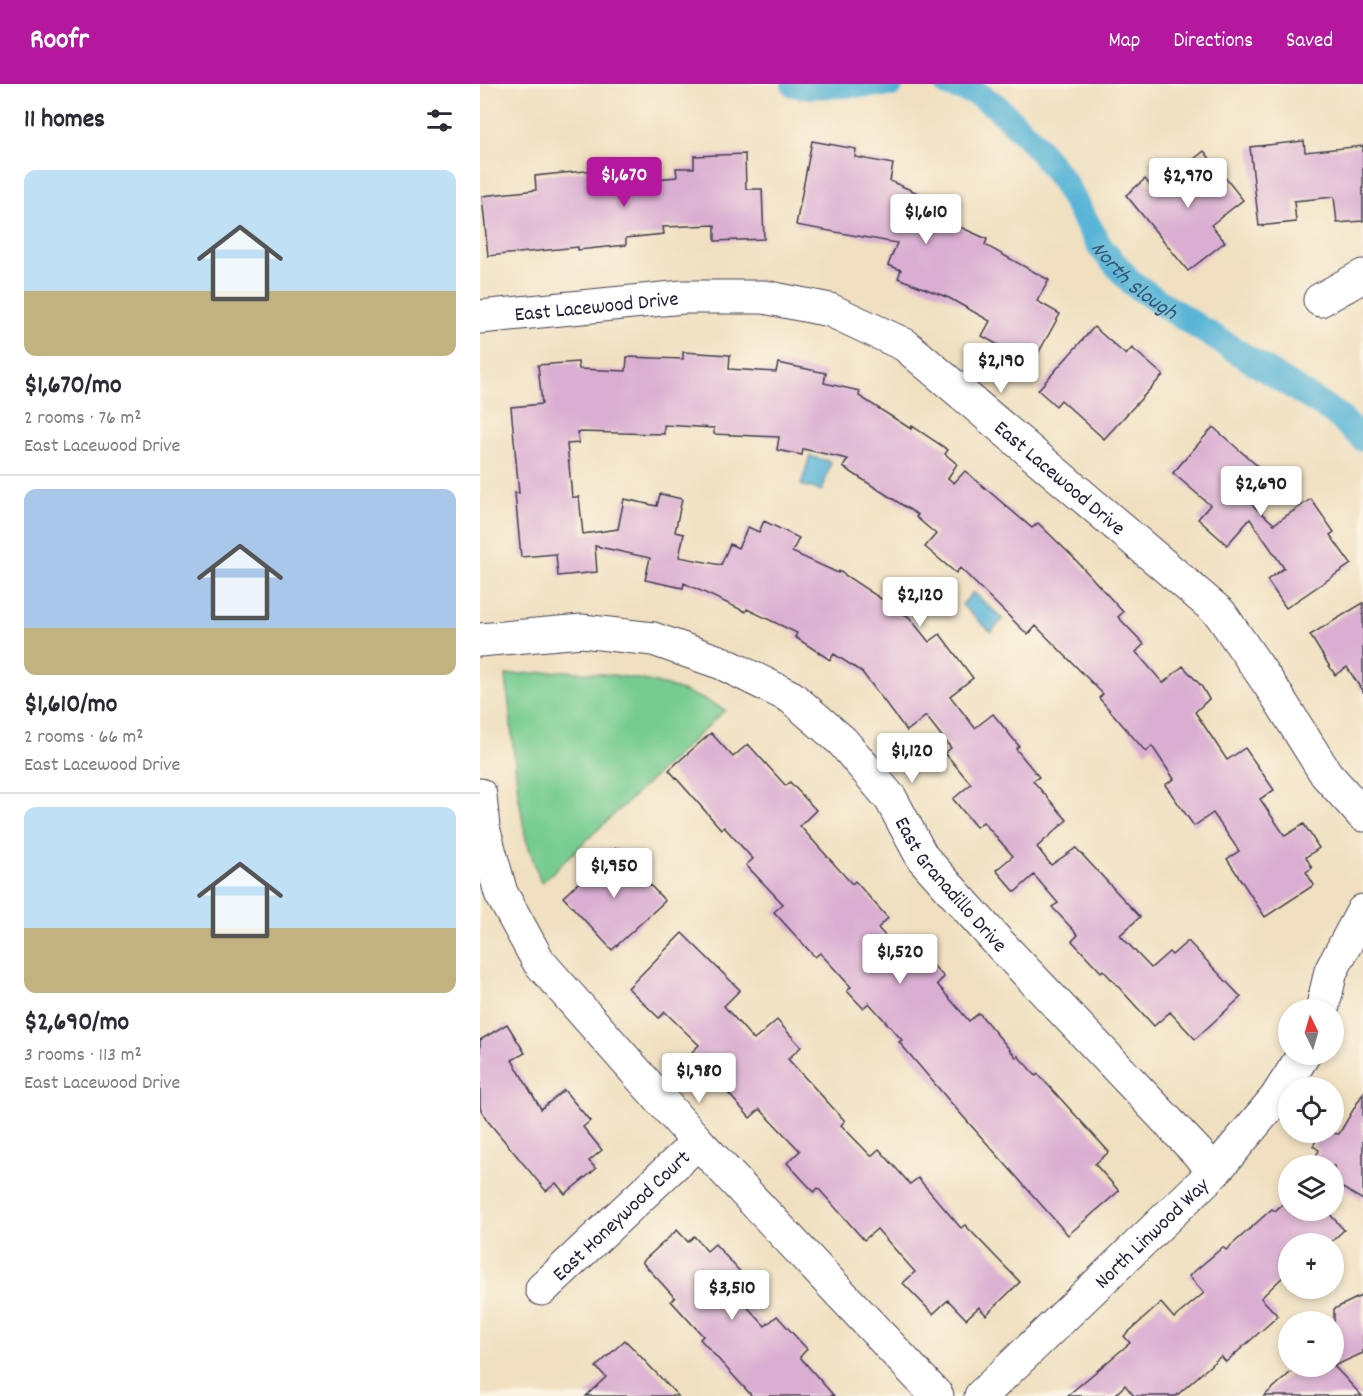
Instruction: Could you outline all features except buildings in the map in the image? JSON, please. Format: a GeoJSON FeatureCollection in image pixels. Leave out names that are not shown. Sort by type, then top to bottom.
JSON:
{"type":"FeatureCollection","features":[{"type":"Feature","properties":{"kind":"street"},"geometry":{"type":"LineString","coordinates":[[1320,300],[1363,276]]}},
{"type":"Feature","properties":{"kind":"street","name":"East Lacewood Drive"},"geometry":{"type":"LineString","coordinates":[[480,316],[683,297],[764,297],[830,310],[905,345],[1220,613],[1274,691],[1326,774],[1363,815]]}},
{"type":"Feature","properties":{"kind":"street","name":"East Granadillo Drive"},"geometry":{"type":"LineString","coordinates":[[480,640],[582,631],[653,639],[722,663],[791,697],[842,741],[891,799],[922,857],[997,942],[1215,1171]]}},
{"type":"Feature","properties":{"kind":"street"},"geometry":{"type":"LineString","coordinates":[[480,795],[483,828],[501,893],[539,962],[698,1142],[937,1396]]}},
{"type":"Feature","properties":{"kind":"street"},"geometry":{"type":"LineString","coordinates":[[1325,999],[1331,971],[1363,911]]}},
{"type":"Feature","properties":{"kind":"street","name":"North Linwood Way"},"geometry":{"type":"LineString","coordinates":[[981,1396],[1215,1171],[1276,1098],[1297,1065]]}},
{"type":"Feature","properties":{"kind":"street","name":"East Honeywood Court"},"geometry":{"type":"LineString","coordinates":[[542,1289],[698,1142]]}},
{"type":"Feature","properties":{"kind":"green space"},"geometry":{"type":"Polygon","coordinates":[[[563,671],[606,674],[646,681],[686,692],[725,710],[541,883],[526,839],[518,793],[506,675],[563,671]]]}},
{"type":"Feature","properties":{"kind":"water"},"geometry":{"type":"Polygon","coordinates":[[[810,456],[831,462],[822,491],[801,485],[810,456]]]}},
{"type":"Feature","properties":{"kind":"water"},"geometry":{"type":"Polygon","coordinates":[[[973,592],[1003,619],[991,632],[962,605],[973,592]]]}},
{"type":"Feature","properties":{"kind":"waterway","name":"North Slough"},"geometry":{"type":"LineString","coordinates":[[794,84],[803,86],[891,84]]}},
{"type":"Feature","properties":{"kind":"waterway","name":"North Slough"},"geometry":{"type":"LineString","coordinates":[[947,84],[976,93],[996,106],[1032,141],[1063,181],[1101,248],[1132,283],[1336,414],[1363,439]]}}]}
